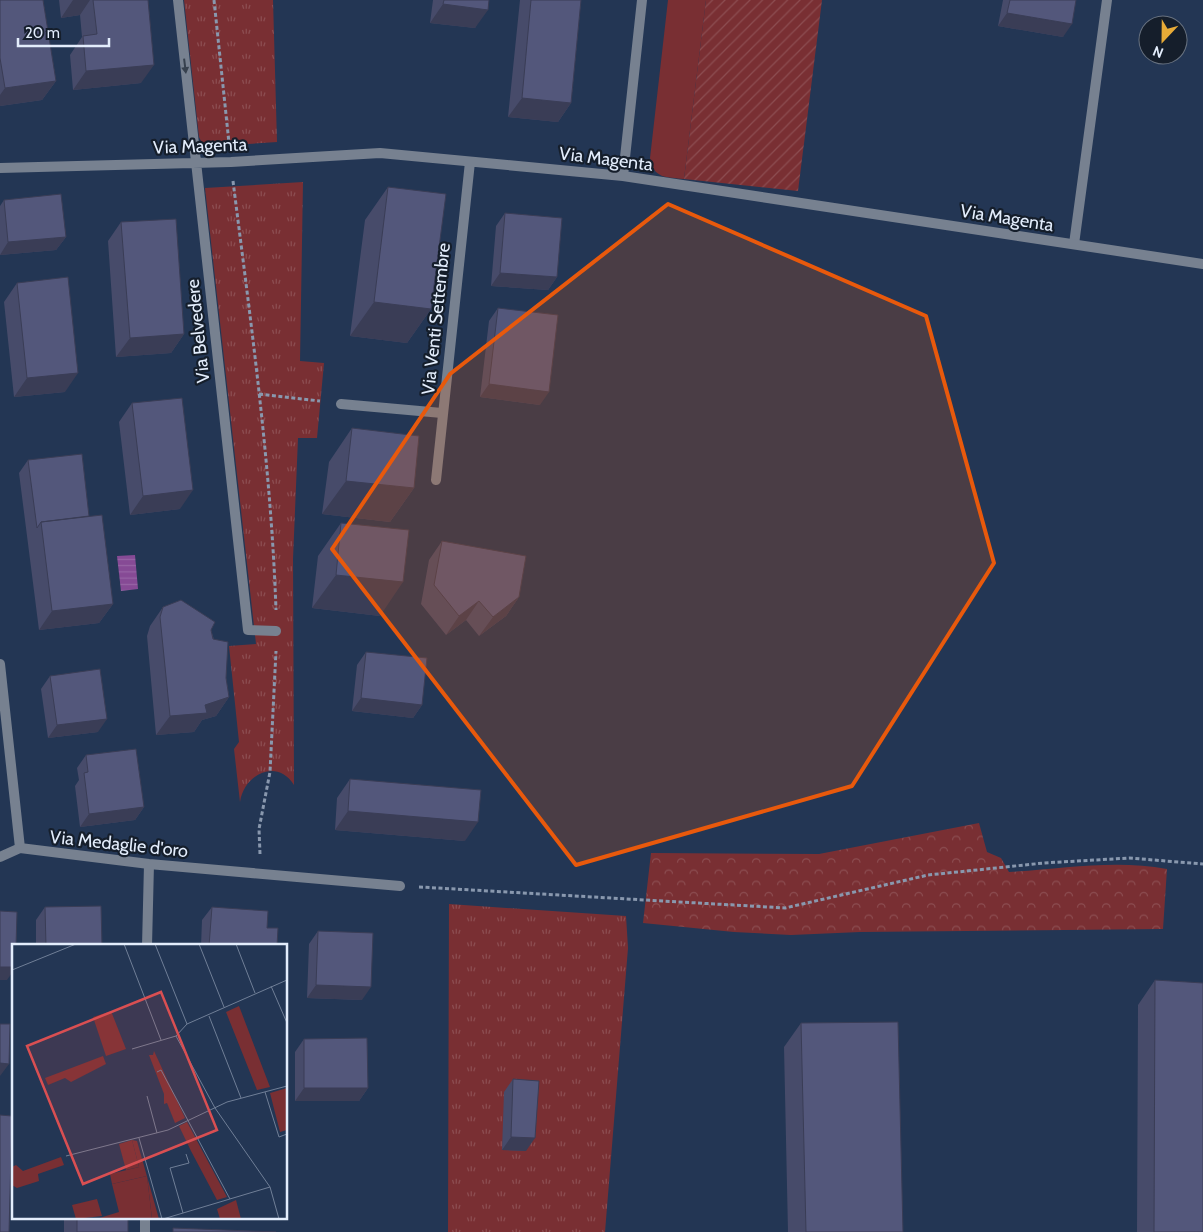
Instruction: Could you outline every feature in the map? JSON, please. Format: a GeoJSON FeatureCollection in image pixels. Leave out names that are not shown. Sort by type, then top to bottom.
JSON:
{"type":"FeatureCollection","features":[{"type":"Feature","properties":{"kind":"street","name":"Via Belvedere"},"geometry":{"type":"LineString","coordinates":[[178,0],[248,630],[276,631]]}},
{"type":"Feature","properties":{"kind":"street"},"geometry":{"type":"LineString","coordinates":[[623,176],[642,0]]}},
{"type":"Feature","properties":{"kind":"street"},"geometry":{"type":"LineString","coordinates":[[1074,244],[1107,0]]}},
{"type":"Feature","properties":{"kind":"street","name":"Via Magenta"},"geometry":{"type":"LineString","coordinates":[[0,168],[231,162],[380,153],[623,176],[1203,264]]}},
{"type":"Feature","properties":{"kind":"street","name":"Via Venti Settembre"},"geometry":{"type":"LineString","coordinates":[[436,480],[470,162]]}},
{"type":"Feature","properties":{"kind":"street"},"geometry":{"type":"LineString","coordinates":[[341,404],[442,414]]}},
{"type":"Feature","properties":{"kind":"street"},"geometry":{"type":"LineString","coordinates":[[0,664],[20,848],[0,857]]}},
{"type":"Feature","properties":{"kind":"street","name":"Via Medaglie d'oro"},"geometry":{"type":"LineString","coordinates":[[20,848],[150,864],[400,886]]}},
{"type":"Feature","properties":{"kind":"street"},"geometry":{"type":"LineString","coordinates":[[147,944],[150,864]]}},
{"type":"Feature","properties":{"kind":"path"},"geometry":{"type":"LineString","coordinates":[[214,0],[259,394],[274,568],[276,631],[270,772],[259,829],[261,874]]}},
{"type":"Feature","properties":{"kind":"path"},"geometry":{"type":"LineString","coordinates":[[259,394],[341,404]]}},
{"type":"Feature","properties":{"kind":"path"},"geometry":{"type":"LineString","coordinates":[[400,886],[785,908],[928,875],[1044,863],[1129,858],[1203,864]]}},
{"type":"Feature","properties":{"kind":"highlighted area"},"geometry":{"type":"Polygon","coordinates":[[[668,204],[926,316],[994,563],[852,786],[576,865],[332,549],[450,374],[668,204]]]}},
{"type":"Feature","properties":{"kind":"green space"},"geometry":{"type":"Polygon","coordinates":[[[184,0],[273,0],[277,142],[204,147],[199,137],[184,0]]]}},
{"type":"Feature","properties":{"kind":"green space"},"geometry":{"type":"Polygon","coordinates":[[[668,0],[706,0],[684,179],[662,176],[654,170],[650,158],[668,0]]]}},
{"type":"Feature","properties":{"kind":"green space"},"geometry":{"type":"Polygon","coordinates":[[[706,0],[822,0],[798,191],[684,179],[706,0]]]}},
{"type":"Feature","properties":{"kind":"green space"},"geometry":{"type":"Polygon","coordinates":[[[303,182],[300,361],[324,363],[317,438],[298,438],[293,559],[294,785],[279,772],[270,771],[262,773],[254,777],[248,784],[240,802],[234,749],[239,742],[229,646],[256,644],[205,188],[303,182]]]}},
{"type":"Feature","properties":{"kind":"green space"},"geometry":{"type":"Polygon","coordinates":[[[979,823],[987,852],[1001,858],[1009,872],[1108,865],[1147,866],[1167,869],[1163,929],[860,932],[791,935],[734,932],[643,923],[651,853],[819,854],[979,823]]]}},
{"type":"Feature","properties":{"kind":"green space"},"geometry":{"type":"Polygon","coordinates":[[[449,904],[626,916],[628,948],[605,1232],[448,1232],[449,904]]]}},
{"type":"Feature","properties":{"kind":"shaded area"},"geometry":{"type":"Polygon","coordinates":[[[135,555],[138,589],[121,591],[117,556],[135,555]]]}},
{"type":"Feature","properties":{"kind":"building"},"geometry":{"type":"Polygon","coordinates":[[[0,0],[43,0],[56,81],[5,88],[0,58],[0,0]]]}},
{"type":"Feature","properties":{"kind":"building"},"geometry":{"type":"Polygon","coordinates":[[[93,0],[148,0],[154,65],[86,71],[83,36],[97,34],[93,0]]]}},
{"type":"Feature","properties":{"kind":"building"},"geometry":{"type":"Polygon","coordinates":[[[444,0],[489,0],[488,10],[443,4],[444,0]]]}},
{"type":"Feature","properties":{"kind":"building"},"geometry":{"type":"Polygon","coordinates":[[[531,0],[581,0],[571,103],[522,98],[531,0]]]}},
{"type":"Feature","properties":{"kind":"building"},"geometry":{"type":"Polygon","coordinates":[[[1010,0],[1076,0],[1072,24],[1007,13],[1010,0]]]}},
{"type":"Feature","properties":{"kind":"building"},"geometry":{"type":"Polygon","coordinates":[[[388,187],[446,194],[431,309],[374,302],[388,187]]]}},
{"type":"Feature","properties":{"kind":"building"},"geometry":{"type":"Polygon","coordinates":[[[61,194],[66,237],[8,242],[4,200],[61,194]]]}},
{"type":"Feature","properties":{"kind":"building"},"geometry":{"type":"Polygon","coordinates":[[[505,213],[562,218],[557,277],[500,273],[505,213]]]}},
{"type":"Feature","properties":{"kind":"building"},"geometry":{"type":"Polygon","coordinates":[[[176,219],[184,334],[130,338],[121,222],[176,219]]]}},
{"type":"Feature","properties":{"kind":"building"},"geometry":{"type":"Polygon","coordinates":[[[68,277],[78,373],[27,378],[17,283],[68,277]]]}},
{"type":"Feature","properties":{"kind":"building"},"geometry":{"type":"Polygon","coordinates":[[[498,308],[558,315],[549,392],[489,384],[498,308]]]}},
{"type":"Feature","properties":{"kind":"building"},"geometry":{"type":"Polygon","coordinates":[[[182,398],[193,490],[143,496],[132,403],[182,398]]]}},
{"type":"Feature","properties":{"kind":"building"},"geometry":{"type":"Polygon","coordinates":[[[352,428],[419,436],[414,488],[346,481],[352,428]]]}},
{"type":"Feature","properties":{"kind":"building"},"geometry":{"type":"Polygon","coordinates":[[[82,454],[89,516],[41,522],[37,528],[28,460],[82,454]]]}},
{"type":"Feature","properties":{"kind":"building"},"geometry":{"type":"Polygon","coordinates":[[[102,515],[113,604],[52,611],[41,522],[102,515]]]}},
{"type":"Feature","properties":{"kind":"building"},"geometry":{"type":"Polygon","coordinates":[[[341,523],[409,530],[403,582],[336,575],[341,523]]]}},
{"type":"Feature","properties":{"kind":"building"},"geometry":{"type":"Polygon","coordinates":[[[442,541],[526,556],[519,597],[493,617],[479,601],[459,616],[434,585],[442,541]]]}},
{"type":"Feature","properties":{"kind":"building"},"geometry":{"type":"Polygon","coordinates":[[[181,600],[215,622],[211,630],[213,639],[228,642],[226,678],[229,697],[205,705],[207,713],[170,716],[160,617],[163,607],[181,600]]]}},
{"type":"Feature","properties":{"kind":"building"},"geometry":{"type":"Polygon","coordinates":[[[366,652],[427,658],[422,705],[361,698],[366,652]]]}},
{"type":"Feature","properties":{"kind":"building"},"geometry":{"type":"Polygon","coordinates":[[[100,669],[107,719],[57,725],[50,676],[100,669]]]}},
{"type":"Feature","properties":{"kind":"building"},"geometry":{"type":"Polygon","coordinates":[[[136,749],[144,807],[89,814],[84,773],[88,772],[86,755],[136,749]]]}},
{"type":"Feature","properties":{"kind":"building"},"geometry":{"type":"Polygon","coordinates":[[[350,779],[481,790],[478,822],[348,811],[350,779]]]}},
{"type":"Feature","properties":{"kind":"building"},"geometry":{"type":"Polygon","coordinates":[[[101,906],[102,944],[46,944],[45,907],[101,906]]]}},
{"type":"Feature","properties":{"kind":"building"},"geometry":{"type":"Polygon","coordinates":[[[212,907],[268,911],[267,928],[278,928],[277,944],[209,944],[212,907]]]}},
{"type":"Feature","properties":{"kind":"building"},"geometry":{"type":"Polygon","coordinates":[[[0,911],[17,912],[16,944],[12,944],[12,967],[0,967],[0,911]]]}},
{"type":"Feature","properties":{"kind":"building"},"geometry":{"type":"Polygon","coordinates":[[[318,931],[373,933],[371,987],[316,985],[318,931]]]}},
{"type":"Feature","properties":{"kind":"building"},"geometry":{"type":"Polygon","coordinates":[[[1155,980],[1203,983],[1203,1232],[1154,1232],[1155,980]]]}},
{"type":"Feature","properties":{"kind":"building"},"geometry":{"type":"Polygon","coordinates":[[[898,1022],[903,1232],[806,1232],[801,1023],[898,1022]]]}},
{"type":"Feature","properties":{"kind":"building"},"geometry":{"type":"Polygon","coordinates":[[[0,1024],[10,1024],[9,1064],[0,1063],[0,1024]]]}},
{"type":"Feature","properties":{"kind":"building"},"geometry":{"type":"Polygon","coordinates":[[[367,1038],[368,1088],[304,1088],[304,1039],[367,1038]]]}},
{"type":"Feature","properties":{"kind":"building"},"geometry":{"type":"Polygon","coordinates":[[[513,1079],[539,1081],[535,1138],[511,1137],[513,1079]]]}},
{"type":"Feature","properties":{"kind":"building"},"geometry":{"type":"Polygon","coordinates":[[[0,1115],[12,1116],[9,1232],[0,1232],[0,1115]]]}},
{"type":"Feature","properties":{"kind":"building"},"geometry":{"type":"Polygon","coordinates":[[[77,1220],[128,1220],[128,1232],[77,1232],[77,1220]]]}},
{"type":"Feature","properties":{"kind":"building"},"geometry":{"type":"Polygon","coordinates":[[[173,1228],[276,1232],[173,1232],[173,1228]]]}}]}
